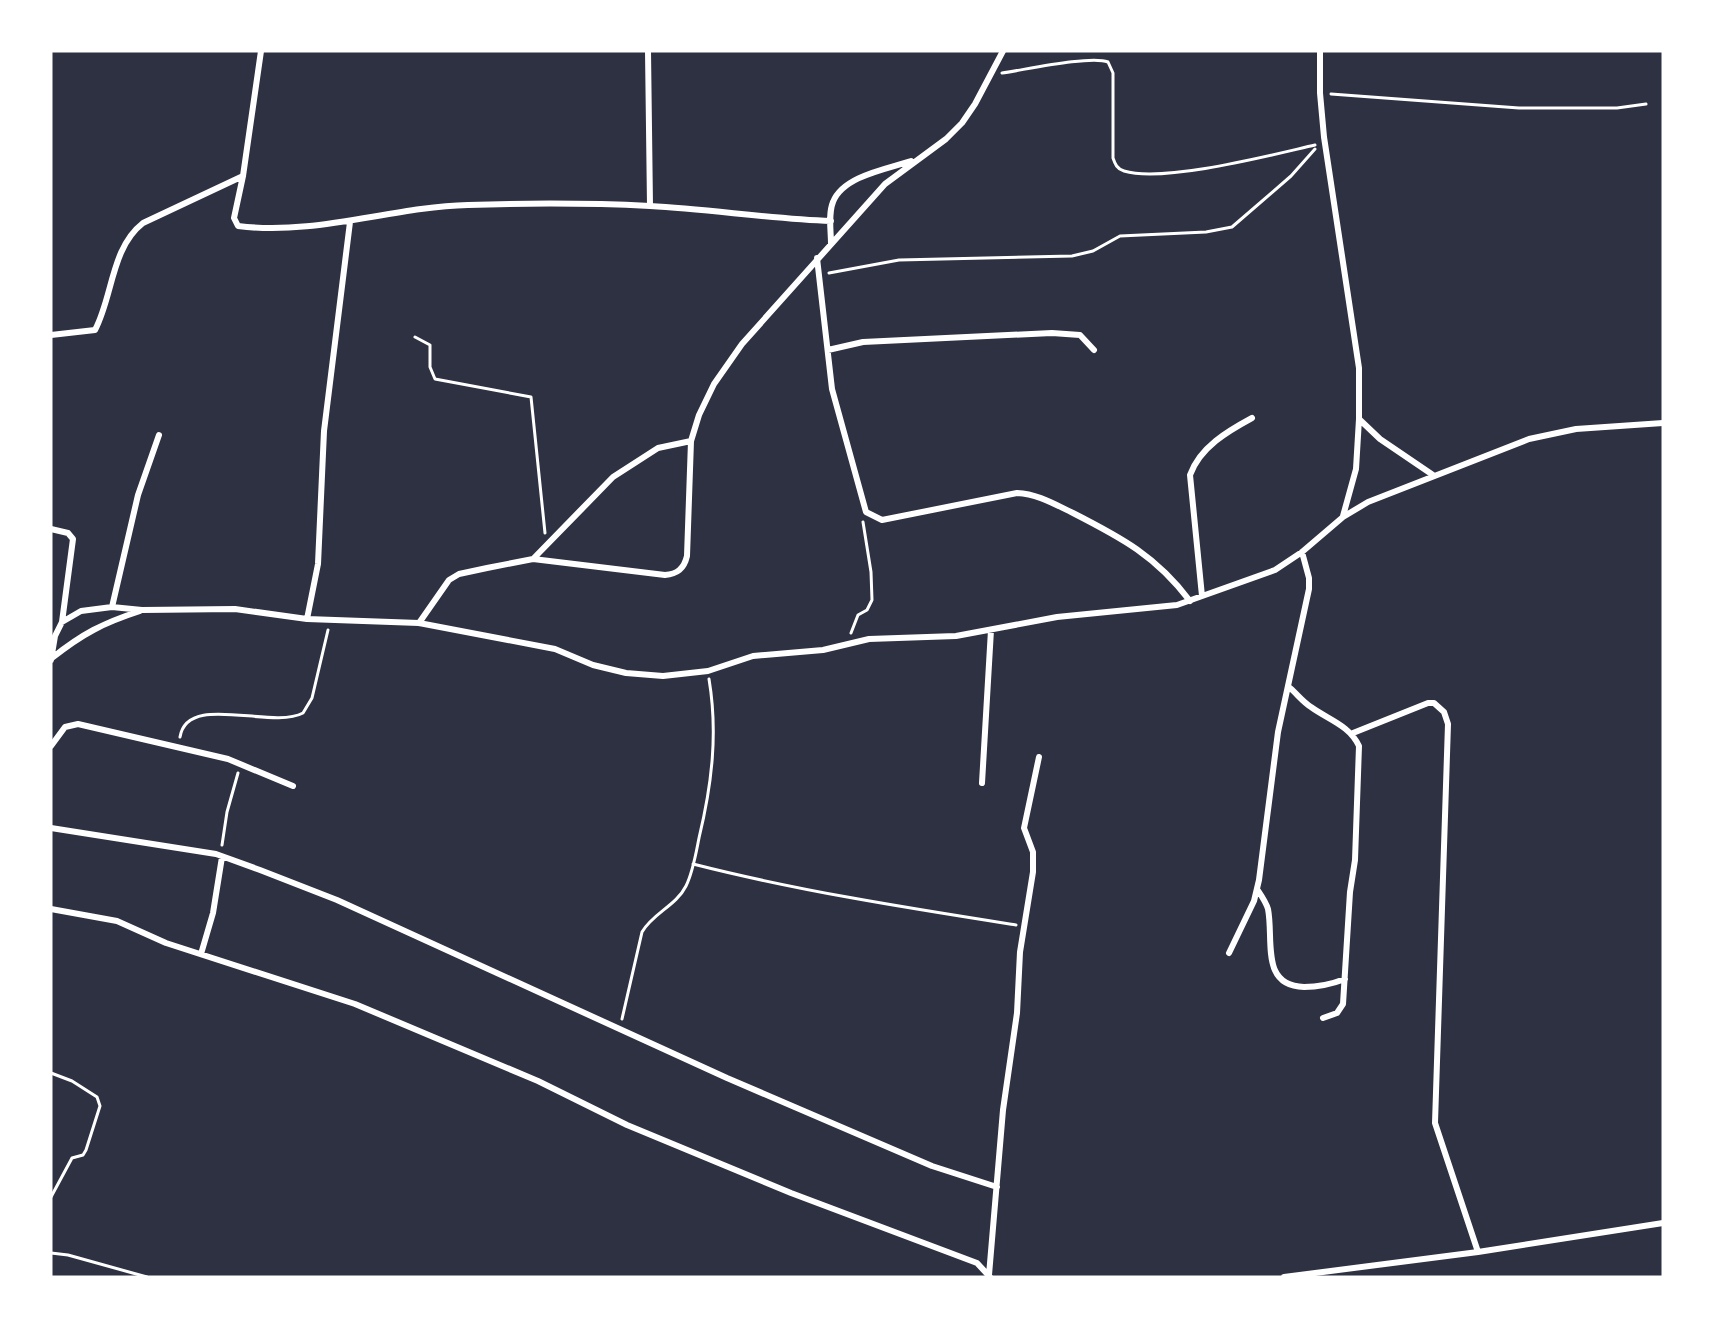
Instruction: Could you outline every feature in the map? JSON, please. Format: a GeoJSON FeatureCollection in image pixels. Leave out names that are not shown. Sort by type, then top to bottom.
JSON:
{"type":"FeatureCollection","features":[{"type":"Feature","properties":{"kind":"street"},"geometry":{"type":"LineString","coordinates":[[261,51],[243,176],[234,218],[238,226],[255,228],[350,222],[424,209],[466,205],[650,206],[831,221]]}},
{"type":"Feature","properties":{"kind":"street"},"geometry":{"type":"LineString","coordinates":[[648,51],[650,206]]}},
{"type":"Feature","properties":{"kind":"street"},"geometry":{"type":"LineString","coordinates":[[419,623],[442,586],[459,574],[533,559],[664,575],[678,572],[687,556],[691,441],[699,415],[714,384],[742,344],[885,184],[917,158],[946,139],[962,123],[992,74],[1003,51]]}},
{"type":"Feature","properties":{"kind":"street"},"geometry":{"type":"LineString","coordinates":[[1320,51],[1320,93],[1359,368],[1356,469],[1343,517]]}},
{"type":"Feature","properties":{"kind":"street"},"geometry":{"type":"LineString","coordinates":[[831,245],[830,211],[838,192],[855,180],[917,158]]}},
{"type":"Feature","properties":{"kind":"street"},"geometry":{"type":"LineString","coordinates":[[51,335],[95,330],[124,246],[134,230],[142,223],[243,176]]}},
{"type":"Feature","properties":{"kind":"street"},"geometry":{"type":"LineString","coordinates":[[306,619],[318,564],[324,431],[350,222]]}},
{"type":"Feature","properties":{"kind":"street"},"geometry":{"type":"LineString","coordinates":[[817,258],[821,274],[831,389],[866,512],[882,520],[1017,493],[1038,496],[1128,540],[1162,568],[1190,601]]}},
{"type":"Feature","properties":{"kind":"street"},"geometry":{"type":"LineString","coordinates":[[828,350],[863,342],[1052,333],[1080,334],[1094,350]]}},
{"type":"Feature","properties":{"kind":"street"},"geometry":{"type":"LineString","coordinates":[[1202,596],[1190,475],[1195,463],[1216,440],[1252,418]]}},
{"type":"Feature","properties":{"kind":"street"},"geometry":{"type":"LineString","coordinates":[[1359,419],[1380,439],[1433,476]]}},
{"type":"Feature","properties":{"kind":"street"},"geometry":{"type":"LineString","coordinates":[[62,622],[81,611],[112,607],[142,610],[236,609],[330,621],[419,623],[555,649],[594,665],[626,673],[663,676],[708,671],[753,656],[823,650],[879,638],[956,636],[1057,617],[1177,605],[1275,570],[1302,552],[1343,517],[1368,502],[1433,476],[1550,433],[1663,423]]}},
{"type":"Feature","properties":{"kind":"street"},"geometry":{"type":"LineString","coordinates":[[112,607],[138,495],[159,435]]}},
{"type":"Feature","properties":{"kind":"street"},"geometry":{"type":"LineString","coordinates":[[533,559],[613,477],[658,448],[691,441]]}},
{"type":"Feature","properties":{"kind":"street"},"geometry":{"type":"LineString","coordinates":[[51,529],[69,533],[73,539],[62,622],[55,636],[51,659]]}},
{"type":"Feature","properties":{"kind":"street"},"geometry":{"type":"LineString","coordinates":[[1229,953],[1254,901],[1257,889],[1267,829],[1278,732],[1290,688],[1309,590],[1309,578],[1302,552]]}},
{"type":"Feature","properties":{"kind":"street"},"geometry":{"type":"LineString","coordinates":[[51,659],[91,629],[142,610]]}},
{"type":"Feature","properties":{"kind":"street"},"geometry":{"type":"LineString","coordinates":[[982,783],[991,630]]}},
{"type":"Feature","properties":{"kind":"street"},"geometry":{"type":"LineString","coordinates":[[1290,688],[1309,706],[1353,733],[1359,746],[1342,1009],[1323,1018]]}},
{"type":"Feature","properties":{"kind":"street"},"geometry":{"type":"LineString","coordinates":[[1353,733],[1428,703],[1434,703],[1444,712],[1448,724],[1435,1123],[1478,1252]]}},
{"type":"Feature","properties":{"kind":"street"},"geometry":{"type":"LineString","coordinates":[[51,746],[65,727],[78,724],[242,765],[293,786]]}},
{"type":"Feature","properties":{"kind":"street"},"geometry":{"type":"LineString","coordinates":[[989,1276],[996,1187],[1024,926],[1034,862],[1033,852],[1024,828],[1039,757]]}},
{"type":"Feature","properties":{"kind":"street"},"geometry":{"type":"LineString","coordinates":[[51,828],[222,857],[337,900],[619,1029],[932,1166],[996,1187]]}},
{"type":"Feature","properties":{"kind":"street"},"geometry":{"type":"LineString","coordinates":[[201,954],[213,913],[222,857]]}},
{"type":"Feature","properties":{"kind":"street"},"geometry":{"type":"LineString","coordinates":[[1257,889],[1268,910],[1272,961],[1281,982],[1289,986],[1311,987],[1331,985],[1345,979]]}},
{"type":"Feature","properties":{"kind":"street"},"geometry":{"type":"LineString","coordinates":[[51,909],[117,921],[166,943],[355,1004],[538,1081],[649,1135],[801,1198],[977,1263],[989,1276]]}},
{"type":"Feature","properties":{"kind":"street"},"geometry":{"type":"LineString","coordinates":[[1284,1277],[1478,1252],[1663,1223]]}},
{"type":"Feature","properties":{"kind":"path"},"geometry":{"type":"LineString","coordinates":[[821,274],[899,260],[1072,256],[1093,250],[1120,236],[1222,230],[1238,223],[1284,183],[1320,143],[1157,175],[1123,171],[1116,166],[1113,158],[1113,73],[1108,62],[1100,60],[992,74]]}},
{"type":"Feature","properties":{"kind":"path"},"geometry":{"type":"LineString","coordinates":[[1320,93],[1519,108],[1617,108],[1646,104]]}},
{"type":"Feature","properties":{"kind":"path"},"geometry":{"type":"LineString","coordinates":[[415,337],[430,345],[430,368],[435,379],[531,397],[547,547]]}},
{"type":"Feature","properties":{"kind":"path"},"geometry":{"type":"LineString","coordinates":[[846,644],[858,615],[867,610],[872,600],[870,564],[863,529],[866,512]]}},
{"type":"Feature","properties":{"kind":"path"},"geometry":{"type":"LineString","coordinates":[[178,748],[182,726],[186,721],[205,713],[275,718],[303,713],[312,699],[330,621]]}},
{"type":"Feature","properties":{"kind":"path"},"geometry":{"type":"LineString","coordinates":[[619,1029],[642,932],[648,922],[678,898],[686,886],[693,864],[714,751],[714,707],[708,671]]}},
{"type":"Feature","properties":{"kind":"path"},"geometry":{"type":"LineString","coordinates":[[222,857],[226,812],[242,765]]}},
{"type":"Feature","properties":{"kind":"path"},"geometry":{"type":"LineString","coordinates":[[693,864],[774,885],[822,891],[1024,926]]}},
{"type":"Feature","properties":{"kind":"path"},"geometry":{"type":"LineString","coordinates":[[51,1073],[72,1081],[97,1097],[100,1106],[86,1150],[83,1155],[72,1158],[51,1197]]}},
{"type":"Feature","properties":{"kind":"path"},"geometry":{"type":"LineString","coordinates":[[51,1253],[68,1255],[125,1275],[147,1277]]}}]}
